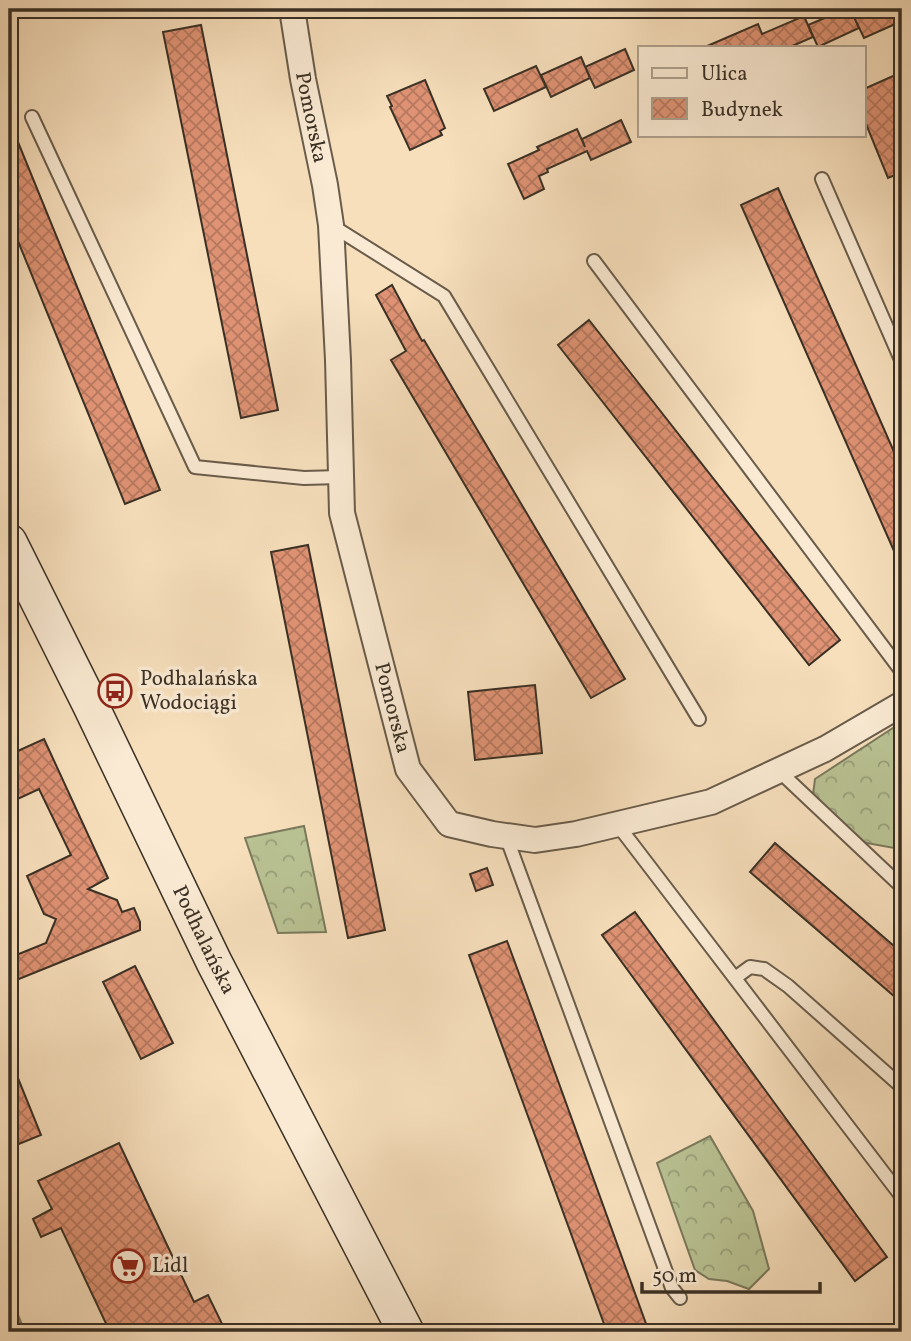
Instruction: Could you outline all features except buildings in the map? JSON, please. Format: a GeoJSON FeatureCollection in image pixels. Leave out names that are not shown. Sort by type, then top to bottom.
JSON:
{"type":"FeatureCollection","features":[{"type":"Feature","properties":{"kind":"street","name":"Pomorska"},"geometry":{"type":"LineString","coordinates":[[292,9],[331,225],[342,513],[408,769],[449,824],[535,840],[576,834],[710,802],[825,749],[898,709],[902,704]]}},
{"type":"Feature","properties":{"kind":"street","name":"Podhalańska"},"geometry":{"type":"LineString","coordinates":[[9,542],[214,961],[406,1332]]}},
{"type":"Feature","properties":{"kind":"lane"},"geometry":{"type":"LineString","coordinates":[[32,117],[195,467],[304,478],[340,477]]}},
{"type":"Feature","properties":{"kind":"lane"},"geometry":{"type":"LineString","coordinates":[[822,179],[902,362]]}},
{"type":"Feature","properties":{"kind":"lane"},"geometry":{"type":"LineString","coordinates":[[331,225],[444,296],[699,719]]}},
{"type":"Feature","properties":{"kind":"lane"},"geometry":{"type":"LineString","coordinates":[[594,261],[902,672]]}},
{"type":"Feature","properties":{"kind":"lane"},"geometry":{"type":"LineString","coordinates":[[779,771],[902,887]]}},
{"type":"Feature","properties":{"kind":"lane"},"geometry":{"type":"LineString","coordinates":[[617,824],[902,1197]]}},
{"type":"Feature","properties":{"kind":"lane"},"geometry":{"type":"LineString","coordinates":[[506,836],[672,1288],[680,1298]]}},
{"type":"Feature","properties":{"kind":"lane"},"geometry":{"type":"LineString","coordinates":[[736,978],[750,967],[764,969],[788,986],[902,1087]]}},
{"type":"Feature","properties":{"kind":"green space"},"geometry":{"type":"Polygon","coordinates":[[[902,722],[902,837],[894,848],[856,841],[812,802],[815,779],[902,722]]]}},
{"type":"Feature","properties":{"kind":"green space"},"geometry":{"type":"Polygon","coordinates":[[[304,826],[326,932],[278,933],[245,838],[304,826]]]}},
{"type":"Feature","properties":{"kind":"green space"},"geometry":{"type":"Polygon","coordinates":[[[710,1136],[753,1211],[769,1269],[749,1289],[727,1281],[709,1279],[695,1270],[657,1163],[710,1136]]]}},
{"type":"Feature","properties":{"kind":"green space"},"geometry":{"type":"Polygon","coordinates":[[[9,1293],[25,1332],[9,1332],[9,1293]]]}},
{"type":"Feature","properties":{"kind":"waterway"},"geometry":{"type":"LineString","coordinates":[[9,1303],[20,1332]]}},
{"type":"Feature","properties":{"kind":"place","name":"Podhalańska Wodociągi"},"geometry":{"type":"Point","coordinates":[115,691]}},
{"type":"Feature","properties":{"kind":"place","name":"Lidl"},"geometry":{"type":"Point","coordinates":[128,1266]}}]}
